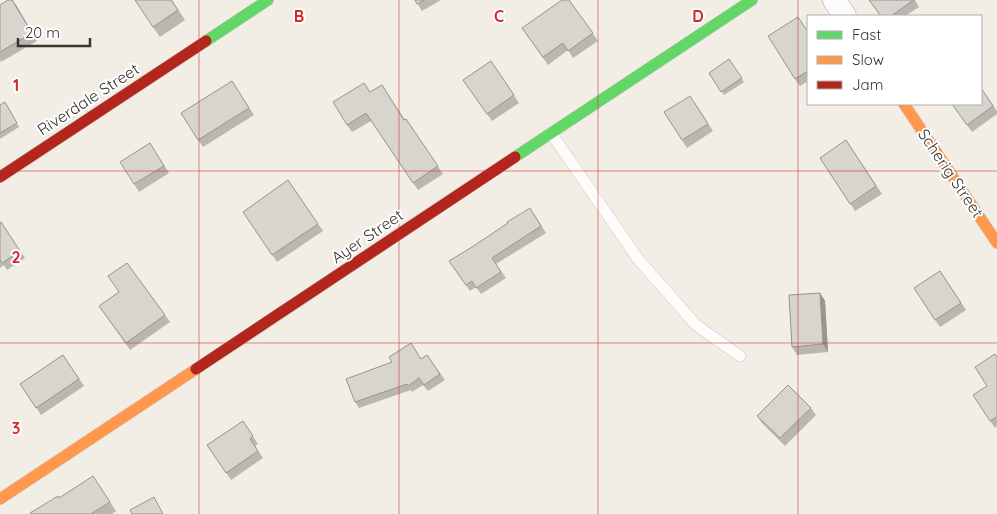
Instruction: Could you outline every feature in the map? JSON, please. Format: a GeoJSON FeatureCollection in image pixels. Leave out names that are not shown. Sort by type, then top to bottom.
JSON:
{"type":"FeatureCollection","features":[{"type":"Feature","properties":{"kind":"street","name":"Riverdale Street"},"geometry":{"type":"LineString","coordinates":[[0,176],[268,0]]}},
{"type":"Feature","properties":{"kind":"street","name":"Ayer Street"},"geometry":{"type":"LineString","coordinates":[[0,498],[752,0]]}},
{"type":"Feature","properties":{"kind":"street"},"geometry":{"type":"LineString","coordinates":[[834,0],[844,15]]}},
{"type":"Feature","properties":{"kind":"street","name":"Scherig Street"},"geometry":{"type":"LineString","coordinates":[[905,105],[997,243]]}},
{"type":"Feature","properties":{"kind":"lane"},"geometry":{"type":"LineString","coordinates":[[551,133],[638,260],[696,325],[740,356]]}},
{"type":"Feature","properties":{"kind":"building"},"geometry":{"type":"Polygon","coordinates":[[[8,0],[12,0],[32,33],[0,52],[0,5],[8,0]]]}},
{"type":"Feature","properties":{"kind":"building"},"geometry":{"type":"Polygon","coordinates":[[[135,0],[171,0],[178,10],[153,27],[135,0]]]}},
{"type":"Feature","properties":{"kind":"building"},"geometry":{"type":"Polygon","coordinates":[[[415,0],[424,0],[417,4],[415,0]]]}},
{"type":"Feature","properties":{"kind":"building"},"geometry":{"type":"Polygon","coordinates":[[[562,0],[569,0],[593,33],[568,51],[563,43],[543,57],[522,28],[562,0]]]}},
{"type":"Feature","properties":{"kind":"building"},"geometry":{"type":"Polygon","coordinates":[[[869,0],[914,0],[892,15],[880,15],[869,0]]]}},
{"type":"Feature","properties":{"kind":"building"},"geometry":{"type":"Polygon","coordinates":[[[798,17],[807,30],[807,72],[795,79],[768,36],[798,17]]]}},
{"type":"Feature","properties":{"kind":"building"},"geometry":{"type":"Polygon","coordinates":[[[729,59],[742,78],[721,92],[709,73],[729,59]]]}},
{"type":"Feature","properties":{"kind":"building"},"geometry":{"type":"Polygon","coordinates":[[[491,61],[514,95],[487,114],[463,80],[491,61]]]}},
{"type":"Feature","properties":{"kind":"building"},"geometry":{"type":"Polygon","coordinates":[[[232,81],[249,108],[198,140],[181,113],[232,81]]]}},
{"type":"Feature","properties":{"kind":"building"},"geometry":{"type":"Polygon","coordinates":[[[364,83],[370,92],[382,85],[404,120],[406,119],[438,166],[413,183],[366,113],[347,125],[333,102],[364,83]]]}},
{"type":"Feature","properties":{"kind":"building"},"geometry":{"type":"Polygon","coordinates":[[[982,90],[993,106],[967,125],[953,105],[982,105],[982,90]]]}},
{"type":"Feature","properties":{"kind":"building"},"geometry":{"type":"Polygon","coordinates":[[[690,96],[708,124],[682,140],[664,112],[690,96]]]}},
{"type":"Feature","properties":{"kind":"building"},"geometry":{"type":"Polygon","coordinates":[[[5,102],[17,123],[0,133],[0,105],[5,102]]]}},
{"type":"Feature","properties":{"kind":"building"},"geometry":{"type":"Polygon","coordinates":[[[846,140],[876,186],[850,204],[820,158],[846,140]]]}},
{"type":"Feature","properties":{"kind":"building"},"geometry":{"type":"Polygon","coordinates":[[[150,143],[164,166],[134,184],[120,162],[150,143]]]}},
{"type":"Feature","properties":{"kind":"building"},"geometry":{"type":"Polygon","coordinates":[[[288,180],[318,224],[272,255],[243,212],[288,180]]]}},
{"type":"Feature","properties":{"kind":"building"},"geometry":{"type":"Polygon","coordinates":[[[530,208],[541,226],[492,258],[501,272],[476,288],[472,281],[466,285],[449,261],[530,208]]]}},
{"type":"Feature","properties":{"kind":"building"},"geometry":{"type":"Polygon","coordinates":[[[1,222],[20,251],[2,263],[0,260],[1,222]]]}},
{"type":"Feature","properties":{"kind":"building"},"geometry":{"type":"Polygon","coordinates":[[[127,263],[165,315],[126,343],[99,306],[119,292],[108,276],[127,263]]]}},
{"type":"Feature","properties":{"kind":"building"},"geometry":{"type":"Polygon","coordinates":[[[940,271],[961,303],[935,320],[914,288],[940,271]]]}},
{"type":"Feature","properties":{"kind":"building"},"geometry":{"type":"Polygon","coordinates":[[[820,293],[823,344],[792,347],[789,295],[820,293]]]}},
{"type":"Feature","properties":{"kind":"building"},"geometry":{"type":"Polygon","coordinates":[[[411,343],[421,359],[427,355],[440,374],[424,385],[419,378],[408,386],[407,384],[355,402],[346,379],[392,362],[389,357],[411,343]]]}},
{"type":"Feature","properties":{"kind":"building"},"geometry":{"type":"Polygon","coordinates":[[[995,354],[997,357],[997,417],[990,421],[973,395],[987,386],[975,367],[995,354]]]}},
{"type":"Feature","properties":{"kind":"building"},"geometry":{"type":"Polygon","coordinates":[[[63,355],[79,379],[36,408],[20,384],[63,355]]]}},
{"type":"Feature","properties":{"kind":"building"},"geometry":{"type":"Polygon","coordinates":[[[788,385],[811,408],[780,438],[757,416],[788,385]]]}},
{"type":"Feature","properties":{"kind":"building"},"geometry":{"type":"Polygon","coordinates":[[[243,421],[253,436],[250,439],[258,451],[226,473],[207,445],[243,421]]]}},
{"type":"Feature","properties":{"kind":"building"},"geometry":{"type":"Polygon","coordinates":[[[93,476],[110,502],[91,514],[30,513],[58,496],[59,498],[93,476]]]}},
{"type":"Feature","properties":{"kind":"building"},"geometry":{"type":"Polygon","coordinates":[[[154,497],[163,514],[132,514],[130,510],[154,497]]]}},
{"type":"Feature","properties":{"kind":"traffic: fast"},"geometry":{"type":"LineString","coordinates":[[206,41],[268,0]]}},
{"type":"Feature","properties":{"kind":"traffic: fast"},"geometry":{"type":"LineString","coordinates":[[515,157],[752,0]]}},
{"type":"Feature","properties":{"kind":"traffic: slow"},"geometry":{"type":"LineString","coordinates":[[905,105],[997,243]]}},
{"type":"Feature","properties":{"kind":"traffic: slow"},"geometry":{"type":"LineString","coordinates":[[0,499],[196,369]]}},
{"type":"Feature","properties":{"kind":"traffic: jam"},"geometry":{"type":"LineString","coordinates":[[0,177],[206,41]]}},
{"type":"Feature","properties":{"kind":"traffic: jam"},"geometry":{"type":"LineString","coordinates":[[196,369],[515,157]]}}]}
